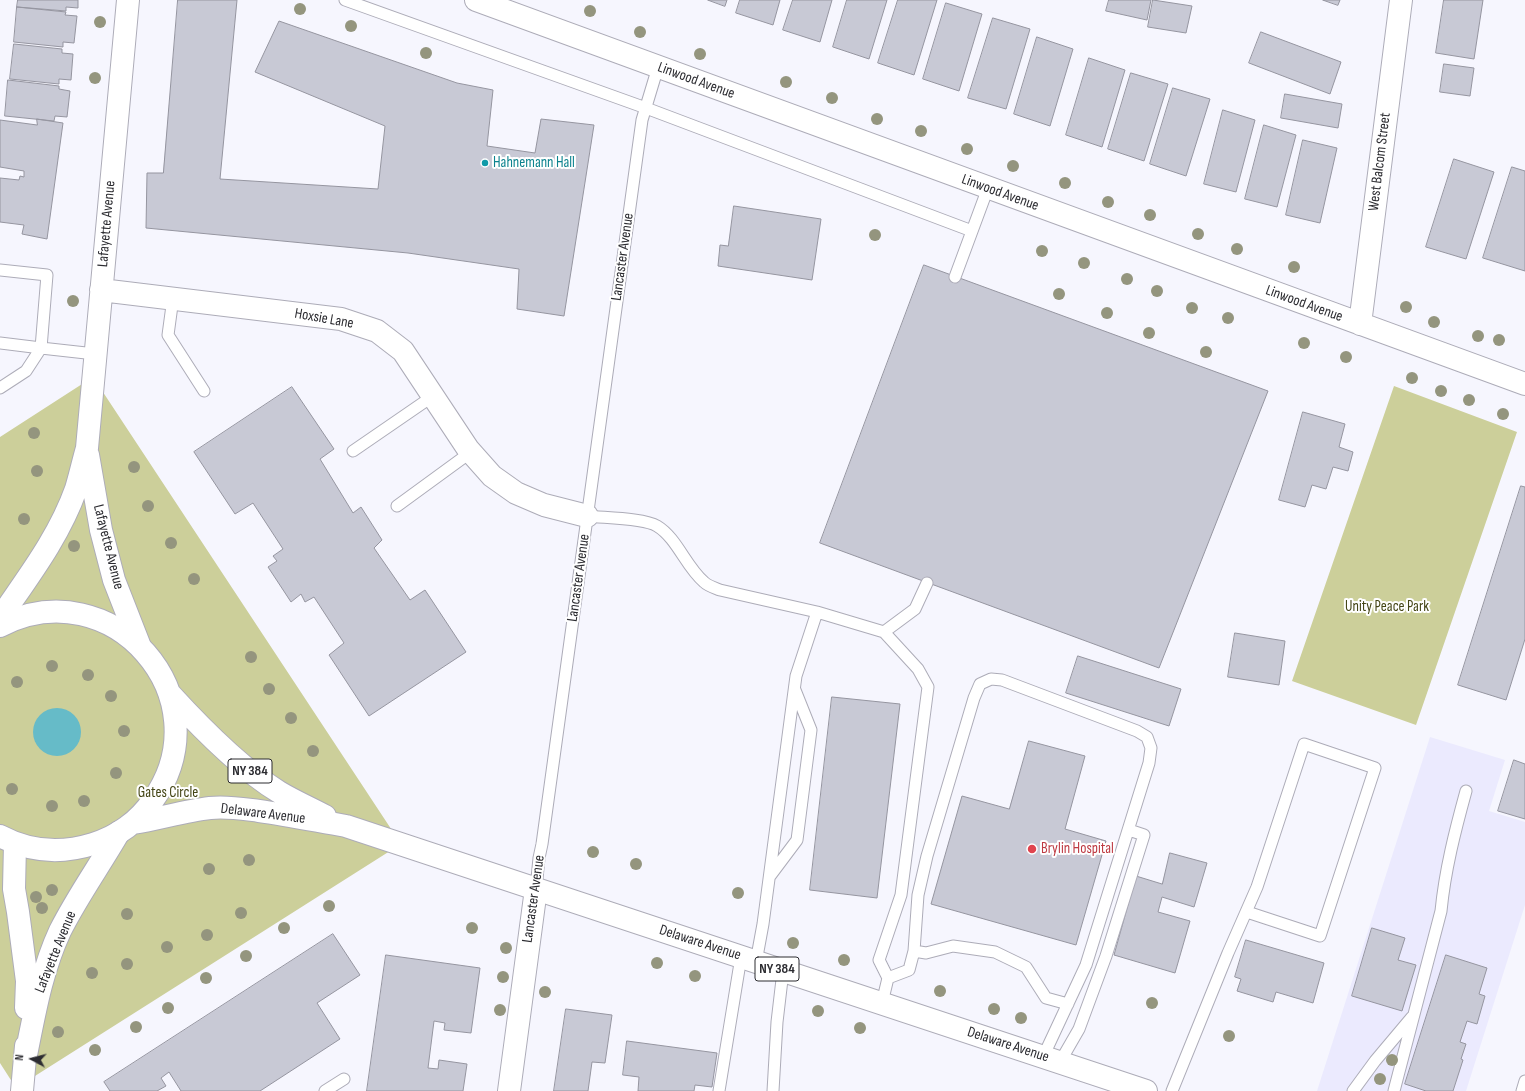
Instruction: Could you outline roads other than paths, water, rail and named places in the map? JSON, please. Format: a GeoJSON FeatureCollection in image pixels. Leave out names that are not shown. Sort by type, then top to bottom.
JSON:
{"type":"FeatureCollection","features":[{"type":"Feature","properties":{"kind":"street","name":"Lafayette Avenue"},"geometry":{"type":"LineString","coordinates":[[0,618],[32,574],[47,549],[76,490],[87,448],[128,0]]}},
{"type":"Feature","properties":{"kind":"street","name":"Linwood Avenue"},"geometry":{"type":"LineString","coordinates":[[476,0],[1525,384]]}},
{"type":"Feature","properties":{"kind":"street","name":"West Balcom Street"},"geometry":{"type":"LineString","coordinates":[[1360,324],[1401,0]]}},
{"type":"Feature","properties":{"kind":"street","name":"Hoxsie Lane"},"geometry":{"type":"LineString","coordinates":[[101,290],[341,319],[377,331],[402,351],[471,452],[492,476],[516,493],[544,505],[587,516]]}},
{"type":"Feature","properties":{"kind":"street","name":"Lafayette Avenue"},"geometry":{"type":"LineString","coordinates":[[87,448],[101,530],[114,580],[138,644]]}},
{"type":"Feature","properties":{"kind":"street","name":"NY 384"},"geometry":{"type":"LineString","coordinates":[[0,626],[19,617],[47,611],[75,613],[103,621],[128,635],[138,644],[157,667],[170,694]]}},
{"type":"Feature","properties":{"kind":"street","name":"Delaware Avenue"},"geometry":{"type":"LineString","coordinates":[[170,694],[221,746],[279,792],[346,826]]}},
{"type":"Feature","properties":{"kind":"street"},"geometry":{"type":"LineString","coordinates":[[126,827],[150,805],[168,773],[175,745],[174,711],[170,694]]}},
{"type":"Feature","properties":{"kind":"street","name":"Delaware Avenue"},"geometry":{"type":"LineString","coordinates":[[126,827],[185,812],[226,807],[272,813],[346,826],[1142,1090]]}},
{"type":"Feature","properties":{"kind":"street","name":"Lafayette Avenue"},"geometry":{"type":"LineString","coordinates":[[25,1060],[38,993],[60,932],[71,910],[126,827]]}},
{"type":"Feature","properties":{"kind":"street","name":"NY 384"},"geometry":{"type":"LineString","coordinates":[[7,840],[38,849],[59,851],[80,848],[101,842],[126,827]]}},
{"type":"Feature","properties":{"kind":"street","name":"Lafayette Avenue"},"geometry":{"type":"LineString","coordinates":[[7,840],[27,981],[25,1060],[22,1091]]}},
{"type":"Feature","properties":{"kind":"street","name":"Lancaster Avenue"},"geometry":{"type":"LineString","coordinates":[[509,1091],[536,889]]}},
{"type":"Feature","properties":{"kind":"lane"},"geometry":{"type":"LineString","coordinates":[[345,0],[646,108],[972,231]]}},
{"type":"Feature","properties":{"kind":"lane","name":"Lancaster Avenue"},"geometry":{"type":"LineString","coordinates":[[536,889],[539,858],[642,122],[658,67]]}},
{"type":"Feature","properties":{"kind":"lane"},"geometry":{"type":"LineString","coordinates":[[955,277],[988,188]]}},
{"type":"Feature","properties":{"kind":"lane"},"geometry":{"type":"LineString","coordinates":[[0,270],[47,275],[41,348],[26,371],[0,388]]}},
{"type":"Feature","properties":{"kind":"lane"},"geometry":{"type":"LineString","coordinates":[[173,298],[168,335],[204,391]]}},
{"type":"Feature","properties":{"kind":"lane"},"geometry":{"type":"LineString","coordinates":[[0,343],[95,354]]}},
{"type":"Feature","properties":{"kind":"lane"},"geometry":{"type":"LineString","coordinates":[[353,451],[433,396]]}},
{"type":"Feature","properties":{"kind":"lane"},"geometry":{"type":"LineString","coordinates":[[397,506],[471,452]]}},
{"type":"Feature","properties":{"kind":"lane"},"geometry":{"type":"LineString","coordinates":[[587,516],[640,521],[656,525],[667,534],[695,573],[705,584],[720,590],[817,612],[884,632],[918,669],[928,687],[901,895],[879,960],[888,978],[882,1003]]}},
{"type":"Feature","properties":{"kind":"lane"},"geometry":{"type":"LineString","coordinates":[[884,632],[915,609],[927,583]]}},
{"type":"Feature","properties":{"kind":"lane"},"geometry":{"type":"LineString","coordinates":[[719,1091],[748,959],[769,876],[796,676],[817,612]]}},
{"type":"Feature","properties":{"kind":"lane"},"geometry":{"type":"LineString","coordinates":[[888,978],[909,970],[914,951],[918,895],[974,698],[980,684],[990,679],[1002,680],[1137,731],[1147,737],[1151,748],[1149,763],[1086,965],[1068,1004],[1051,1060]]}},
{"type":"Feature","properties":{"kind":"lane"},"geometry":{"type":"LineString","coordinates":[[769,876],[797,840],[811,730],[795,689]]}},
{"type":"Feature","properties":{"kind":"lane"},"geometry":{"type":"LineString","coordinates":[[1172,1091],[1228,953],[1247,912],[1304,744],[1376,768],[1320,936],[1247,912]]}},
{"type":"Feature","properties":{"kind":"lane"},"geometry":{"type":"LineString","coordinates":[[1394,1091],[1441,911],[1443,889],[1454,835],[1466,791]]}},
{"type":"Feature","properties":{"kind":"lane"},"geometry":{"type":"LineString","coordinates":[[1051,1060],[1079,1029],[1106,956],[1144,835],[1129,830]]}},
{"type":"Feature","properties":{"kind":"lane"},"geometry":{"type":"LineString","coordinates":[[914,951],[926,954],[953,946],[995,952],[1026,967],[1046,998],[1068,1004]]}},
{"type":"Feature","properties":{"kind":"lane"},"geometry":{"type":"LineString","coordinates":[[773,1091],[777,1022],[783,971]]}},
{"type":"Feature","properties":{"kind":"lane"},"geometry":{"type":"LineString","coordinates":[[1353,1091],[1375,1061],[1414,1015]]}},
{"type":"Feature","properties":{"kind":"lane"},"geometry":{"type":"LineString","coordinates":[[325,1091],[344,1079]]}},
{"type":"Feature","properties":{"kind":"lane"},"geometry":{"type":"LineString","coordinates":[[1522,1091],[1525,1081]]}},
{"type":"Feature","properties":{"kind":"water"},"geometry":{"type":"Polygon","coordinates":[[[52,708],[62,708],[71,712],[77,718],[80,723],[80,741],[71,752],[62,756],[52,756],[43,752],[37,746],[33,737],[33,727],[37,718],[43,712],[52,708]]]}},
{"type":"Feature","properties":{"kind":"place","name":"Hahnemann Hall"},"geometry":{"type":"Point","coordinates":[485,163]}},
{"type":"Feature","properties":{"kind":"place","name":"Brylin Hospital"},"geometry":{"type":"Point","coordinates":[1032,849]}},
{"type":"Feature","properties":{"kind":"park label","name":"Unity Peace Park"},"geometry":{"type":"Point","coordinates":[1387,607]}},
{"type":"Feature","properties":{"kind":"park label","name":"Gates Circle"},"geometry":{"type":"Point","coordinates":[168,793]}}]}
